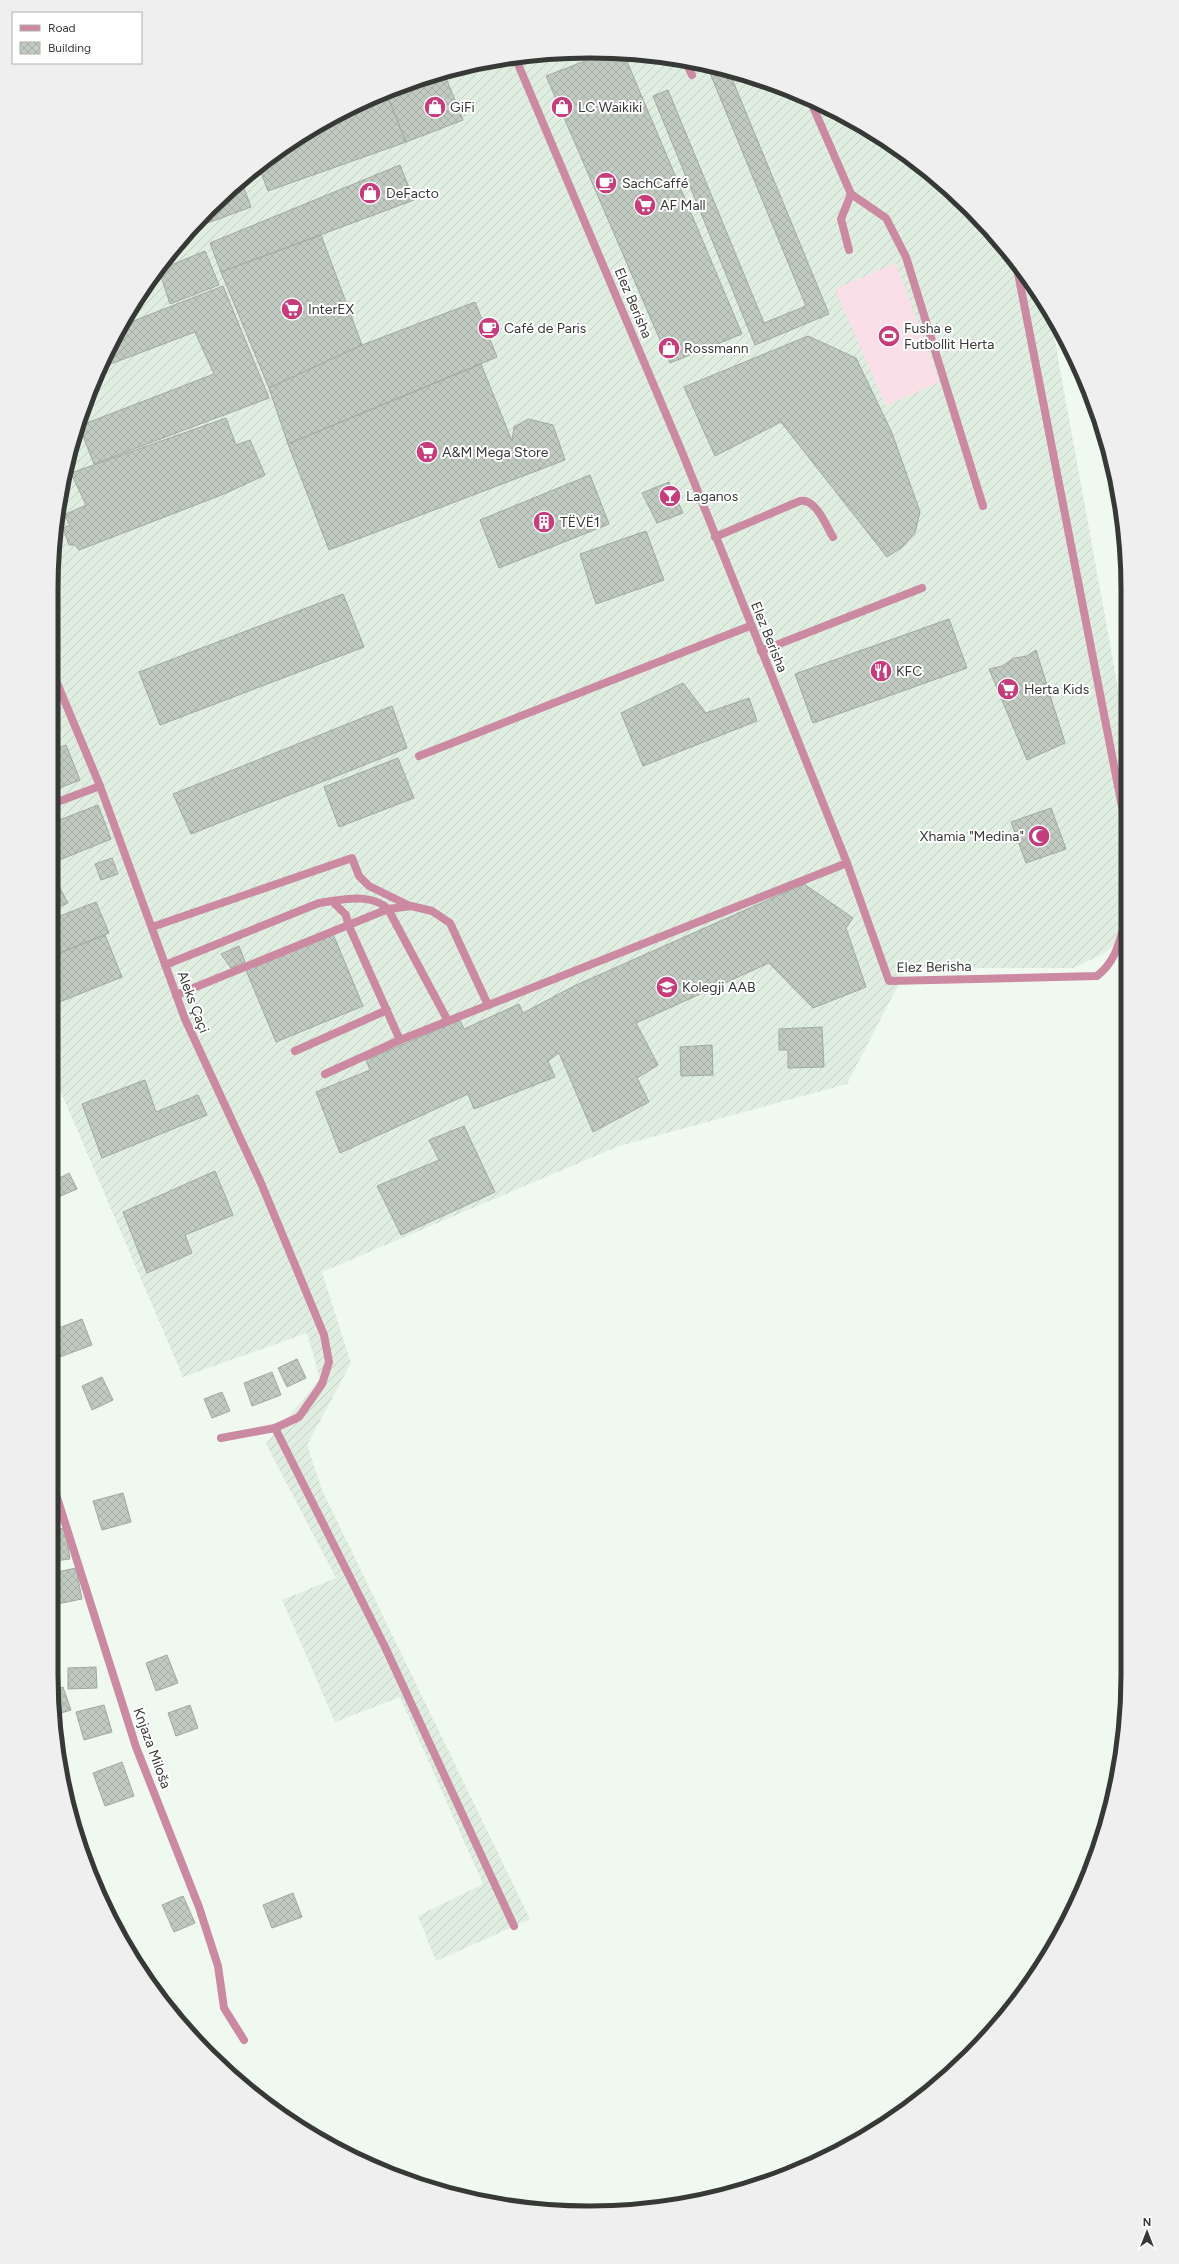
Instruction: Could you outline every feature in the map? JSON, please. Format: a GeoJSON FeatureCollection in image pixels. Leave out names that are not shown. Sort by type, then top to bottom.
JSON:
{"type":"FeatureCollection","features":[{"type":"Feature","properties":{"kind":"street","name":"Elez Berisha"},"geometry":{"type":"LineString","coordinates":[[518,63],[682,452],[750,626],[846,863],[890,981],[1097,976],[1107,968],[1115,956],[1121,934]]}},
{"type":"Feature","properties":{"kind":"street"},"geometry":{"type":"LineString","coordinates":[[688,67],[692,75]]}},
{"type":"Feature","properties":{"kind":"street"},"geometry":{"type":"LineString","coordinates":[[813,108],[851,194],[886,218],[906,257],[984,506]]}},
{"type":"Feature","properties":{"kind":"street"},"geometry":{"type":"LineString","coordinates":[[849,250],[840,219],[851,194]]}},
{"type":"Feature","properties":{"kind":"street"},"geometry":{"type":"LineString","coordinates":[[1020,279],[1121,801]]}},
{"type":"Feature","properties":{"kind":"street"},"geometry":{"type":"LineString","coordinates":[[715,536],[800,501],[806,501],[812,504],[833,537]]}},
{"type":"Feature","properties":{"kind":"street"},"geometry":{"type":"LineString","coordinates":[[761,650],[922,588]]}},
{"type":"Feature","properties":{"kind":"street"},"geometry":{"type":"LineString","coordinates":[[419,756],[750,626]]}},
{"type":"Feature","properties":{"kind":"street","name":"Aleks Çaçi"},"geometry":{"type":"LineString","coordinates":[[58,686],[100,786],[165,965],[210,1077],[261,1184],[324,1335],[329,1362],[322,1384],[299,1417],[275,1428],[221,1438]]}},
{"type":"Feature","properties":{"kind":"street"},"geometry":{"type":"LineString","coordinates":[[58,802],[100,786]]}},
{"type":"Feature","properties":{"kind":"street"},"geometry":{"type":"LineString","coordinates":[[152,927],[352,858],[359,876],[369,886],[411,906],[432,911],[450,923],[488,1005]]}},
{"type":"Feature","properties":{"kind":"street"},"geometry":{"type":"LineString","coordinates":[[325,1074],[400,1040],[846,863]]}},
{"type":"Feature","properties":{"kind":"street"},"geometry":{"type":"LineString","coordinates":[[165,965],[319,902],[368,899],[383,903],[388,909],[448,1021]]}},
{"type":"Feature","properties":{"kind":"street"},"geometry":{"type":"LineString","coordinates":[[332,901],[346,915],[348,924],[400,1040]]}},
{"type":"Feature","properties":{"kind":"street"},"geometry":{"type":"LineString","coordinates":[[176,994],[388,909],[411,906]]}},
{"type":"Feature","properties":{"kind":"street"},"geometry":{"type":"LineString","coordinates":[[294,1051],[387,1010]]}},
{"type":"Feature","properties":{"kind":"street"},"geometry":{"type":"LineString","coordinates":[[275,1428],[385,1647],[514,1926]]}},
{"type":"Feature","properties":{"kind":"street","name":"Knjaza Miloša"},"geometry":{"type":"LineString","coordinates":[[58,1501],[136,1746],[199,1907],[218,1966],[224,2008],[244,2040]]}},
{"type":"Feature","properties":{"kind":"shaded area"},"geometry":{"type":"Polygon","coordinates":[[[555,59],[624,59],[693,68],[727,76],[793,98],[825,113],[855,129],[885,148],[940,190],[989,239],[1011,266],[1031,294],[1053,329],[1121,704],[1121,938],[1105,953],[1073,968],[907,968],[847,1084],[619,1146],[322,1272],[351,1363],[307,1445],[322,1490],[530,1919],[436,1961],[418,1916],[483,1884],[400,1697],[335,1722],[282,1600],[336,1578],[266,1444],[320,1379],[307,1333],[183,1377],[58,1085],[59,555],[68,486],[76,452],[98,386],[113,354],[129,324],[168,266],[190,239],[239,190],[266,168],[324,129],[386,98],[419,86],[486,68],[520,63],[555,59]]]}},
{"type":"Feature","properties":{"kind":"shaded area","name":"Fusha e Futbollit Herta"},"geometry":{"type":"Polygon","coordinates":[[[896,263],[939,382],[886,406],[835,289],[896,263]]]}},
{"type":"Feature","properties":{"kind":"building","name":"AF Mall"},"geometry":{"type":"Polygon","coordinates":[[[593,58],[626,59],[742,334],[670,363],[546,76],[593,58]]]}},
{"type":"Feature","properties":{"kind":"building"},"geometry":{"type":"Polygon","coordinates":[[[710,73],[731,77],[829,314],[755,345],[653,96],[668,90],[764,323],[806,306],[710,73]]]}},
{"type":"Feature","properties":{"kind":"building"},"geometry":{"type":"Polygon","coordinates":[[[446,78],[463,120],[406,142],[388,97],[446,78]]]}},
{"type":"Feature","properties":{"kind":"building"},"geometry":{"type":"Polygon","coordinates":[[[388,97],[406,142],[268,191],[261,172],[266,168],[324,129],[388,97]]]}},
{"type":"Feature","properties":{"kind":"building"},"geometry":{"type":"Polygon","coordinates":[[[400,165],[414,200],[221,272],[210,243],[400,165]]]}},
{"type":"Feature","properties":{"kind":"building"},"geometry":{"type":"Polygon","coordinates":[[[243,186],[251,207],[204,224],[243,186]]]}},
{"type":"Feature","properties":{"kind":"building","name":"InterEX"},"geometry":{"type":"Polygon","coordinates":[[[321,235],[362,345],[269,388],[221,272],[321,235]]]}},
{"type":"Feature","properties":{"kind":"building"},"geometry":{"type":"Polygon","coordinates":[[[205,251],[219,285],[170,304],[161,276],[168,266],[205,251]]]}},
{"type":"Feature","properties":{"kind":"building"},"geometry":{"type":"Polygon","coordinates":[[[223,286],[269,398],[94,464],[82,433],[85,424],[214,374],[195,332],[108,365],[130,322],[223,286]]]}},
{"type":"Feature","properties":{"kind":"building"},"geometry":{"type":"Polygon","coordinates":[[[475,302],[497,357],[288,444],[269,388],[362,345],[475,302]]]}},
{"type":"Feature","properties":{"kind":"building"},"geometry":{"type":"Polygon","coordinates":[[[808,336],[856,358],[892,433],[920,512],[915,533],[901,548],[887,557],[781,422],[715,456],[684,387],[808,336]]]}},
{"type":"Feature","properties":{"kind":"building","name":"A&M Mega Store"},"geometry":{"type":"Polygon","coordinates":[[[481,364],[512,441],[514,427],[528,419],[553,425],[565,460],[329,550],[288,444],[481,364]]]}},
{"type":"Feature","properties":{"kind":"building"},"geometry":{"type":"Polygon","coordinates":[[[226,418],[236,445],[250,440],[265,475],[224,494],[79,550],[75,545],[69,545],[63,528],[70,525],[64,515],[86,505],[71,473],[226,418]]]}},
{"type":"Feature","properties":{"kind":"building","name":"TËVË1"},"geometry":{"type":"Polygon","coordinates":[[[590,475],[609,524],[499,568],[480,520],[590,475]]]}},
{"type":"Feature","properties":{"kind":"building"},"geometry":{"type":"Polygon","coordinates":[[[669,482],[683,513],[657,523],[642,493],[669,482]]]}},
{"type":"Feature","properties":{"kind":"building"},"geometry":{"type":"Polygon","coordinates":[[[646,531],[664,580],[596,604],[580,554],[646,531]]]}},
{"type":"Feature","properties":{"kind":"building"},"geometry":{"type":"Polygon","coordinates":[[[343,594],[364,647],[160,725],[139,672],[343,594]]]}},
{"type":"Feature","properties":{"kind":"building","name":"KFC"},"geometry":{"type":"Polygon","coordinates":[[[949,619],[967,668],[813,723],[795,674],[949,619]]]}},
{"type":"Feature","properties":{"kind":"building"},"geometry":{"type":"Polygon","coordinates":[[[1036,650],[1065,743],[1027,760],[989,669],[1002,666],[1014,658],[1027,656],[1036,650]]]}},
{"type":"Feature","properties":{"kind":"building"},"geometry":{"type":"Polygon","coordinates":[[[683,683],[706,713],[749,698],[757,721],[643,766],[621,713],[683,683]]]}},
{"type":"Feature","properties":{"kind":"building"},"geometry":{"type":"Polygon","coordinates":[[[392,706],[407,748],[191,834],[173,794],[392,706]]]}},
{"type":"Feature","properties":{"kind":"building"},"geometry":{"type":"Polygon","coordinates":[[[66,745],[80,780],[58,789],[58,748],[66,745]]]}},
{"type":"Feature","properties":{"kind":"building"},"geometry":{"type":"Polygon","coordinates":[[[398,758],[414,798],[339,827],[324,787],[398,758]]]}},
{"type":"Feature","properties":{"kind":"building"},"geometry":{"type":"Polygon","coordinates":[[[98,805],[111,839],[58,861],[58,821],[98,805]]]}},
{"type":"Feature","properties":{"kind":"building","name":"Xhamia \"Medina\""},"geometry":{"type":"Polygon","coordinates":[[[1051,808],[1066,849],[1026,863],[1011,822],[1051,808]]]}},
{"type":"Feature","properties":{"kind":"building"},"geometry":{"type":"Polygon","coordinates":[[[112,858],[118,874],[101,880],[95,864],[112,858]]]}},
{"type":"Feature","properties":{"kind":"building"},"geometry":{"type":"Polygon","coordinates":[[[804,884],[853,918],[846,928],[866,987],[813,1008],[769,963],[636,1023],[658,1065],[637,1078],[649,1102],[593,1132],[559,1053],[548,1061],[555,1077],[474,1109],[468,1094],[340,1153],[316,1092],[370,1070],[366,1060],[460,1020],[464,1029],[519,1004],[523,1013],[574,986],[804,884]]]}},
{"type":"Feature","properties":{"kind":"building"},"geometry":{"type":"Polygon","coordinates":[[[58,885],[68,903],[58,907],[58,885]]]}},
{"type":"Feature","properties":{"kind":"building"},"geometry":{"type":"Polygon","coordinates":[[[96,902],[109,933],[58,954],[58,917],[96,902]]]}},
{"type":"Feature","properties":{"kind":"building"},"geometry":{"type":"Polygon","coordinates":[[[333,934],[363,1006],[276,1042],[246,970],[333,934]]]}},
{"type":"Feature","properties":{"kind":"building"},"geometry":{"type":"Polygon","coordinates":[[[105,935],[122,977],[58,1003],[58,954],[105,935]]]}},
{"type":"Feature","properties":{"kind":"building"},"geometry":{"type":"Polygon","coordinates":[[[239,946],[245,962],[231,968],[221,954],[239,946]]]}},
{"type":"Feature","properties":{"kind":"building"},"geometry":{"type":"Polygon","coordinates":[[[822,1027],[824,1067],[788,1068],[788,1050],[779,1050],[779,1029],[822,1027]]]}},
{"type":"Feature","properties":{"kind":"building"},"geometry":{"type":"Polygon","coordinates":[[[712,1045],[713,1075],[681,1076],[680,1047],[712,1045]]]}},
{"type":"Feature","properties":{"kind":"building"},"geometry":{"type":"Polygon","coordinates":[[[145,1080],[156,1112],[198,1095],[207,1115],[102,1158],[82,1104],[145,1080]]]}},
{"type":"Feature","properties":{"kind":"building"},"geometry":{"type":"Polygon","coordinates":[[[464,1126],[495,1192],[401,1235],[377,1186],[439,1160],[429,1140],[464,1126]]]}},
{"type":"Feature","properties":{"kind":"building"},"geometry":{"type":"Polygon","coordinates":[[[215,1171],[233,1215],[185,1235],[192,1253],[147,1273],[123,1212],[215,1171]]]}},
{"type":"Feature","properties":{"kind":"building"},"geometry":{"type":"Polygon","coordinates":[[[69,1173],[77,1189],[58,1197],[58,1179],[69,1173]]]}},
{"type":"Feature","properties":{"kind":"building"},"geometry":{"type":"Polygon","coordinates":[[[82,1319],[92,1345],[58,1358],[58,1328],[82,1319]]]}},
{"type":"Feature","properties":{"kind":"building"},"geometry":{"type":"Polygon","coordinates":[[[297,1359],[306,1378],[287,1387],[278,1368],[297,1359]]]}},
{"type":"Feature","properties":{"kind":"building"},"geometry":{"type":"Polygon","coordinates":[[[272,1372],[281,1395],[252,1406],[244,1383],[272,1372]]]}},
{"type":"Feature","properties":{"kind":"building"},"geometry":{"type":"Polygon","coordinates":[[[102,1377],[113,1400],[92,1410],[82,1386],[102,1377]]]}},
{"type":"Feature","properties":{"kind":"building"},"geometry":{"type":"Polygon","coordinates":[[[222,1392],[230,1411],[212,1418],[204,1399],[222,1392]]]}},
{"type":"Feature","properties":{"kind":"building"},"geometry":{"type":"Polygon","coordinates":[[[123,1493],[131,1522],[102,1530],[93,1501],[123,1493]]]}},
{"type":"Feature","properties":{"kind":"building"},"geometry":{"type":"Polygon","coordinates":[[[65,1528],[70,1559],[58,1561],[58,1529],[65,1528]]]}},
{"type":"Feature","properties":{"kind":"building"},"geometry":{"type":"Polygon","coordinates":[[[76,1568],[82,1599],[58,1604],[58,1572],[76,1568]]]}},
{"type":"Feature","properties":{"kind":"building"},"geometry":{"type":"Polygon","coordinates":[[[167,1655],[178,1683],[156,1691],[146,1663],[167,1655]]]}},
{"type":"Feature","properties":{"kind":"building"},"geometry":{"type":"Polygon","coordinates":[[[96,1667],[97,1688],[68,1689],[68,1668],[96,1667]]]}},
{"type":"Feature","properties":{"kind":"building"},"geometry":{"type":"Polygon","coordinates":[[[63,1687],[71,1710],[60,1714],[59,1709],[58,1689],[63,1687]]]}},
{"type":"Feature","properties":{"kind":"building"},"geometry":{"type":"Polygon","coordinates":[[[104,1705],[112,1732],[84,1740],[76,1712],[104,1705]]]}},
{"type":"Feature","properties":{"kind":"building"},"geometry":{"type":"Polygon","coordinates":[[[190,1705],[198,1728],[176,1736],[168,1713],[190,1705]]]}},
{"type":"Feature","properties":{"kind":"building"},"geometry":{"type":"Polygon","coordinates":[[[122,1762],[134,1796],[105,1806],[93,1773],[122,1762]]]}},
{"type":"Feature","properties":{"kind":"building"},"geometry":{"type":"Polygon","coordinates":[[[293,1893],[302,1917],[272,1928],[263,1905],[293,1893]]]}},
{"type":"Feature","properties":{"kind":"building"},"geometry":{"type":"Polygon","coordinates":[[[183,1896],[195,1923],[174,1932],[162,1905],[183,1896]]]}},
{"type":"Feature","properties":{"kind":"place","name":"GiFi"},"geometry":{"type":"Point","coordinates":[435,107]}},
{"type":"Feature","properties":{"kind":"place","name":"LC Waikiki"},"geometry":{"type":"Point","coordinates":[562,107]}},
{"type":"Feature","properties":{"kind":"place","name":"SachCaffé"},"geometry":{"type":"Point","coordinates":[606,183]}},
{"type":"Feature","properties":{"kind":"place","name":"DeFacto"},"geometry":{"type":"Point","coordinates":[370,193]}},
{"type":"Feature","properties":{"kind":"place","name":"AF Mall"},"geometry":{"type":"Point","coordinates":[645,205]}},
{"type":"Feature","properties":{"kind":"place","name":"InterEX"},"geometry":{"type":"Point","coordinates":[292,309]}},
{"type":"Feature","properties":{"kind":"place","name":"Café de Paris"},"geometry":{"type":"Point","coordinates":[489,328]}},
{"type":"Feature","properties":{"kind":"place","name":"Fusha e Futbollit Herta"},"geometry":{"type":"Point","coordinates":[889,336]}},
{"type":"Feature","properties":{"kind":"place","name":"Rossmann"},"geometry":{"type":"Point","coordinates":[669,348]}},
{"type":"Feature","properties":{"kind":"place","name":"A&M Mega Store"},"geometry":{"type":"Point","coordinates":[427,452]}},
{"type":"Feature","properties":{"kind":"place","name":"Laganos"},"geometry":{"type":"Point","coordinates":[670,496]}},
{"type":"Feature","properties":{"kind":"place","name":"TËVË1"},"geometry":{"type":"Point","coordinates":[544,522]}},
{"type":"Feature","properties":{"kind":"place","name":"KFC"},"geometry":{"type":"Point","coordinates":[881,671]}},
{"type":"Feature","properties":{"kind":"place","name":"Herta Kids"},"geometry":{"type":"Point","coordinates":[1008,689]}},
{"type":"Feature","properties":{"kind":"place","name":"Xhamia \"Medina\""},"geometry":{"type":"Point","coordinates":[1039,836]}},
{"type":"Feature","properties":{"kind":"place","name":"Kolegji AAB"},"geometry":{"type":"Point","coordinates":[667,987]}}]}
